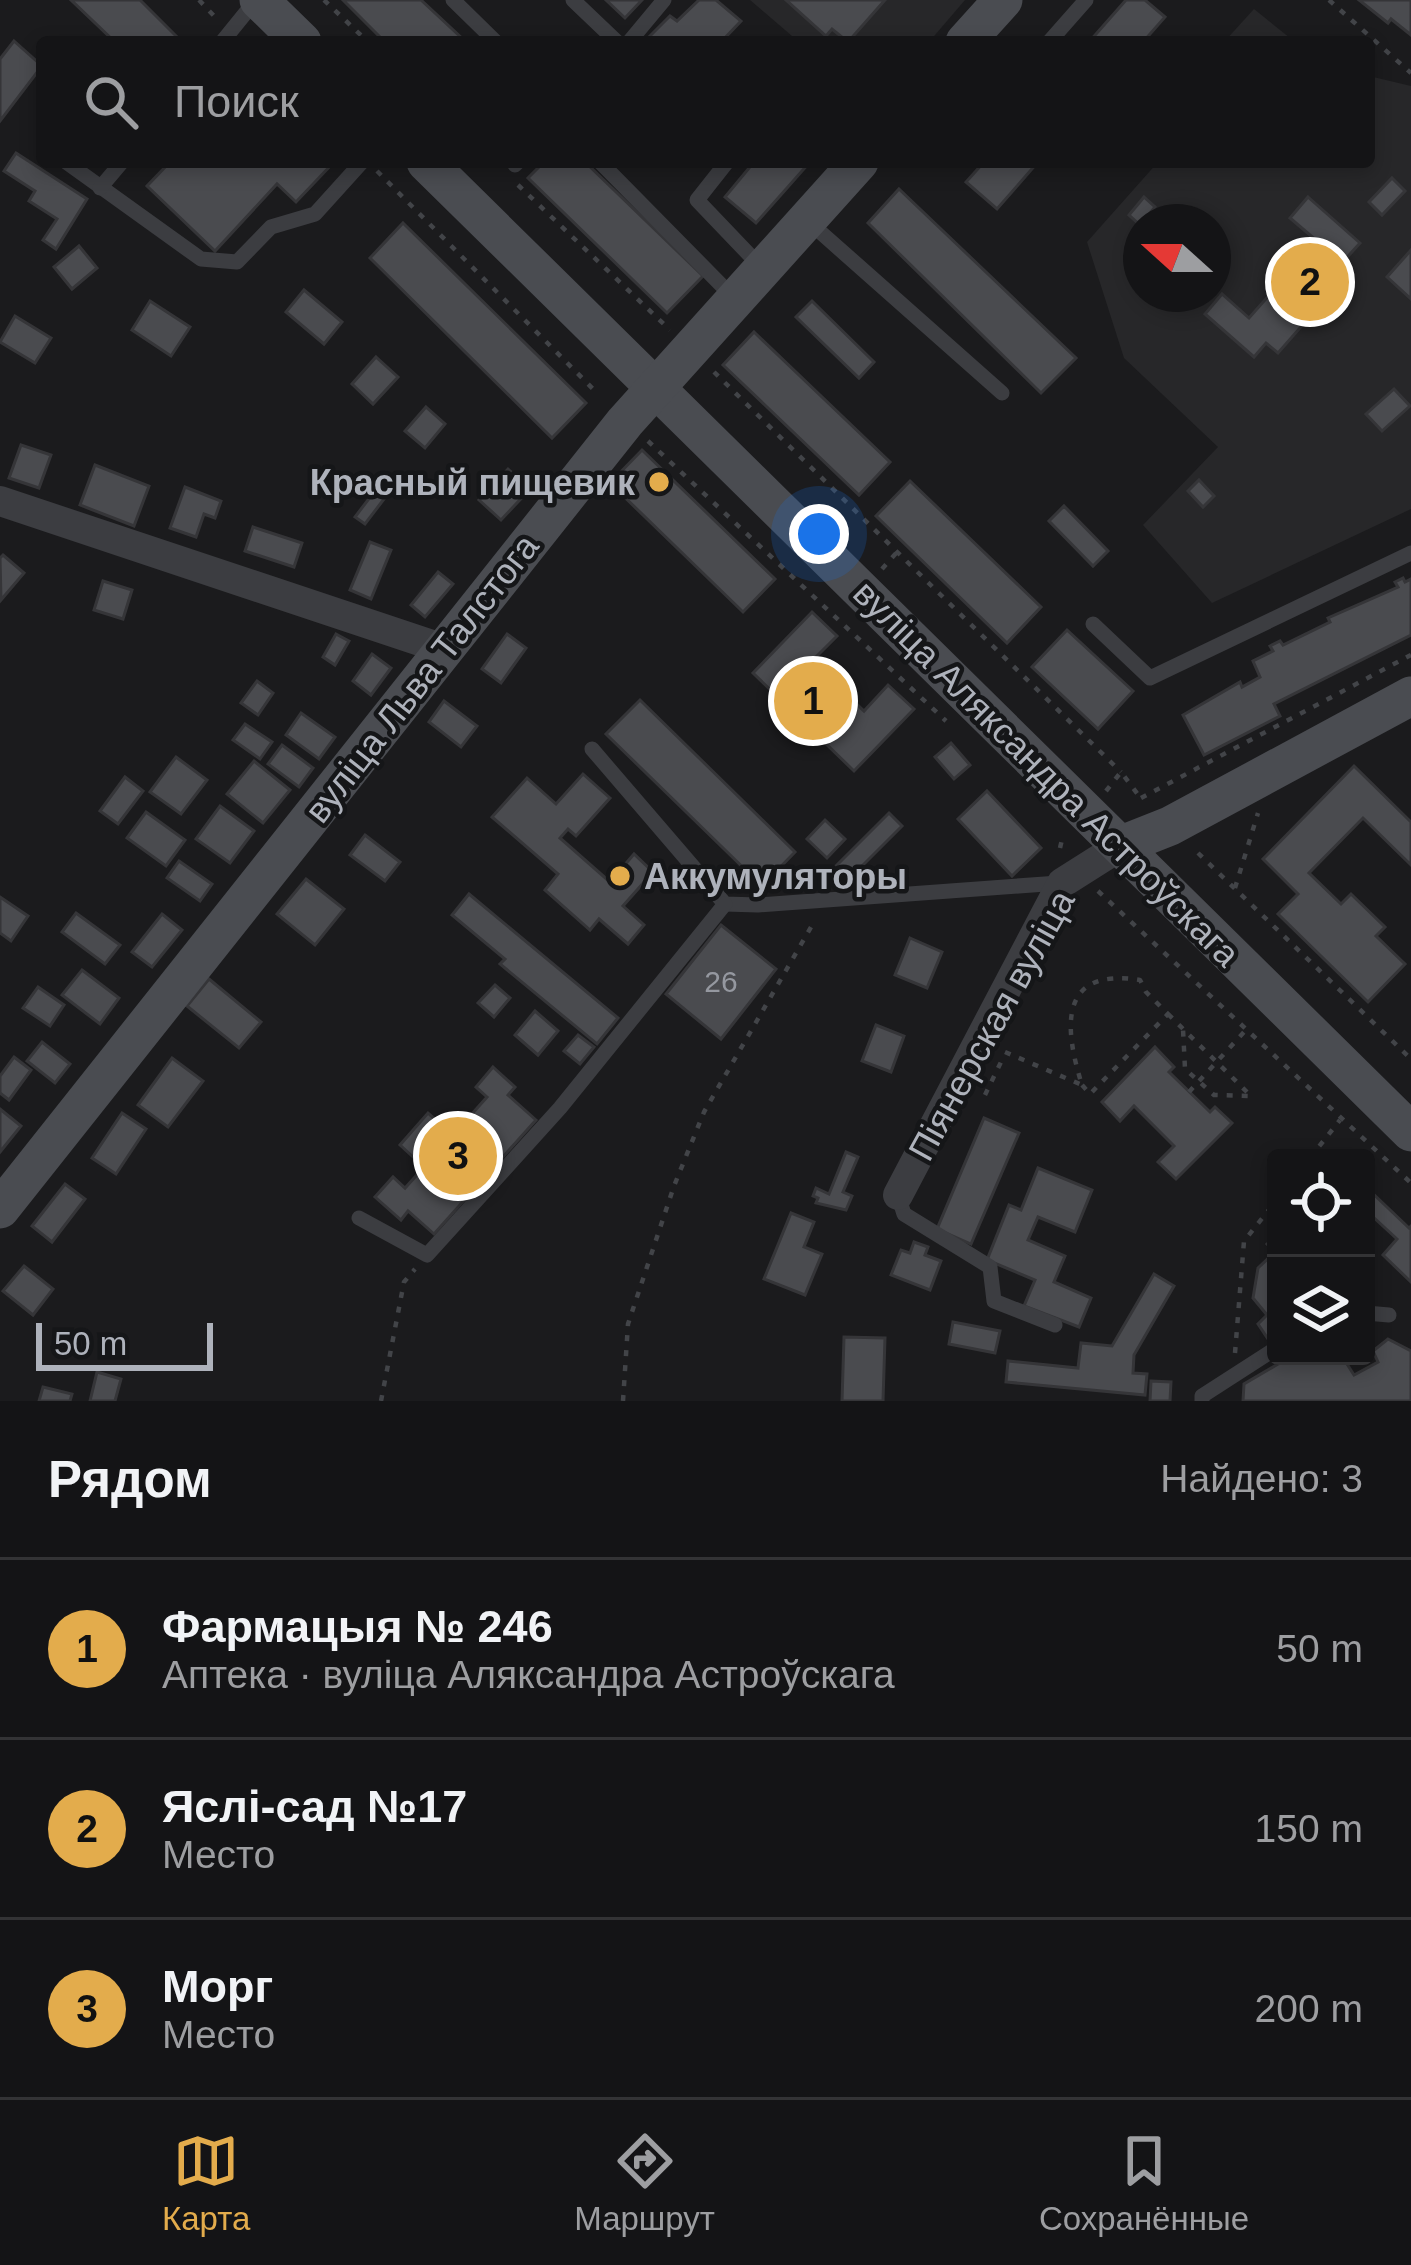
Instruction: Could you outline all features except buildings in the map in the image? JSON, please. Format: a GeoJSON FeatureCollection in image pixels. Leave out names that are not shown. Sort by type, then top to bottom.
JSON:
{"type":"FeatureCollection","features":[{"type":"Feature","properties":{"kind":"street"},"geometry":{"type":"LineString","coordinates":[[258,0],[296,36]]}},
{"type":"Feature","properties":{"kind":"street"},"geometry":{"type":"LineString","coordinates":[[970,36],[1003,0]]}},
{"type":"Feature","properties":{"kind":"street","name":"вуліца Аляксандра Астроўскага"},"geometry":{"type":"LineString","coordinates":[[432,168],[1411,1132]]}},
{"type":"Feature","properties":{"kind":"street","name":"вуліца Льва Талстога"},"geometry":{"type":"LineString","coordinates":[[0,1209],[656,388],[854,168]]}},
{"type":"Feature","properties":{"kind":"street"},"geometry":{"type":"LineString","coordinates":[[0,501],[444,649]]}},
{"type":"Feature","properties":{"kind":"street","name":"Піянерская вуліца"},"geometry":{"type":"LineString","coordinates":[[898,1195],[1062,883],[1122,845],[1170,826],[1411,695]]}},
{"type":"Feature","properties":{"kind":"lane"},"geometry":{"type":"LineString","coordinates":[[227,36],[258,0]]}},
{"type":"Feature","properties":{"kind":"lane"},"geometry":{"type":"LineString","coordinates":[[453,0],[490,36]]}},
{"type":"Feature","properties":{"kind":"lane"},"geometry":{"type":"LineString","coordinates":[[573,0],[611,36]]}},
{"type":"Feature","properties":{"kind":"lane"},"geometry":{"type":"LineString","coordinates":[[634,36],[664,0]]}},
{"type":"Feature","properties":{"kind":"lane"},"geometry":{"type":"LineString","coordinates":[[1054,36],[1086,0]]}},
{"type":"Feature","properties":{"kind":"lane"},"geometry":{"type":"LineString","coordinates":[[74,168],[201,259],[236,262],[271,227],[315,214],[359,168]]}},
{"type":"Feature","properties":{"kind":"lane"},"geometry":{"type":"LineString","coordinates":[[100,188],[117,168]]}},
{"type":"Feature","properties":{"kind":"lane"},"geometry":{"type":"LineString","coordinates":[[606,168],[736,300]]}},
{"type":"Feature","properties":{"kind":"lane"},"geometry":{"type":"LineString","coordinates":[[722,168],[697,200],[763,270]]}},
{"type":"Feature","properties":{"kind":"lane"},"geometry":{"type":"LineString","coordinates":[[807,220],[1002,393]]}},
{"type":"Feature","properties":{"kind":"lane"},"geometry":{"type":"LineString","coordinates":[[1093,624],[1150,678],[1411,553]]}},
{"type":"Feature","properties":{"kind":"lane"},"geometry":{"type":"LineString","coordinates":[[592,749],[725,904]]}},
{"type":"Feature","properties":{"kind":"lane"},"geometry":{"type":"LineString","coordinates":[[358,1218],[427,1255],[560,1108],[725,904],[1062,883]]}},
{"type":"Feature","properties":{"kind":"lane"},"geometry":{"type":"LineString","coordinates":[[898,1195],[904,1214],[990,1267],[994,1301],[1055,1325]]}},
{"type":"Feature","properties":{"kind":"lane"},"geometry":{"type":"LineString","coordinates":[[1375,1314],[1389,1315]]}},
{"type":"Feature","properties":{"kind":"lane"},"geometry":{"type":"LineString","coordinates":[[1202,1401],[1202,1396],[1267,1354]]}},
{"type":"Feature","properties":{"kind":"path"},"geometry":{"type":"LineString","coordinates":[[324,0],[362,36]]}},
{"type":"Feature","properties":{"kind":"path"},"geometry":{"type":"LineString","coordinates":[[1329,0],[1369,36]]}},
{"type":"Feature","properties":{"kind":"path"},"geometry":{"type":"LineString","coordinates":[[1375,41],[1411,73]]}},
{"type":"Feature","properties":{"kind":"path"},"geometry":{"type":"LineString","coordinates":[[371,168],[597,393]]}},
{"type":"Feature","properties":{"kind":"path"},"geometry":{"type":"LineString","coordinates":[[514,168],[670,330]]}},
{"type":"Feature","properties":{"kind":"path"},"geometry":{"type":"LineString","coordinates":[[700,358],[1121,772],[1147,805]]}},
{"type":"Feature","properties":{"kind":"path"},"geometry":{"type":"LineString","coordinates":[[639,433],[961,735]]}},
{"type":"Feature","properties":{"kind":"path"},"geometry":{"type":"LineString","coordinates":[[1141,798],[1411,655]]}},
{"type":"Feature","properties":{"kind":"path"},"geometry":{"type":"LineString","coordinates":[[1104,794],[1121,772]]}},
{"type":"Feature","properties":{"kind":"path"},"geometry":{"type":"LineString","coordinates":[[1198,854],[1411,1059]]}},
{"type":"Feature","properties":{"kind":"path"},"geometry":{"type":"LineString","coordinates":[[1097,891],[1411,1183]]}},
{"type":"Feature","properties":{"kind":"path"},"geometry":{"type":"LineString","coordinates":[[622,1401],[628,1324],[646,1261],[704,1112],[827,900]]}},
{"type":"Feature","properties":{"kind":"path"},"geometry":{"type":"LineString","coordinates":[[1168,1014],[1090,1094],[1082,1085],[1072,1053],[1068,1022],[1074,1000],[1092,983],[1116,976],[1140,980],[1146,992],[1251,1096],[1214,1095],[1185,1069],[1183,1029]]}},
{"type":"Feature","properties":{"kind":"path"},"geometry":{"type":"LineString","coordinates":[[1190,1092],[1246,1031]]}},
{"type":"Feature","properties":{"kind":"path"},"geometry":{"type":"LineString","coordinates":[[985,1095],[1006,1052],[1082,1085]]}},
{"type":"Feature","properties":{"kind":"path"},"geometry":{"type":"LineString","coordinates":[[1317,1149],[1340,1120]]}},
{"type":"Feature","properties":{"kind":"path"},"geometry":{"type":"LineString","coordinates":[[1233,1377],[1244,1241],[1267,1212]]}},
{"type":"Feature","properties":{"kind":"path"},"geometry":{"type":"LineString","coordinates":[[381,1401],[404,1282],[427,1255]]}},
{"type":"Feature","properties":{"kind":"shaded area"},"geometry":{"type":"Polygon","coordinates":[[[750,0],[965,0],[934,36],[792,36],[750,0]]]}},
{"type":"Feature","properties":{"kind":"shaded area"},"geometry":{"type":"Polygon","coordinates":[[[1254,9],[1288,36],[1229,36],[1254,9]]]}},
{"type":"Feature","properties":{"kind":"shaded area"},"geometry":{"type":"Polygon","coordinates":[[[1375,77],[1411,86],[1411,509],[1212,603],[1143,525],[1218,447],[1124,358],[1087,242],[1153,168],[1375,168],[1375,77]]]}},
{"type":"Feature","properties":{"kind":"place","name":"Яслі-сад №17"},"geometry":{"type":"Point","coordinates":[1310,282]}},
{"type":"Feature","properties":{"kind":"place","name":"Красный пищевик"},"geometry":{"type":"Point","coordinates":[659,482]}},
{"type":"Feature","properties":{"kind":"place","name":"Фармацыя № 246"},"geometry":{"type":"Point","coordinates":[813,701]}},
{"type":"Feature","properties":{"kind":"place","name":"Аккумуляторы"},"geometry":{"type":"Point","coordinates":[620,876]}},
{"type":"Feature","properties":{"kind":"place","name":"Морг"},"geometry":{"type":"Point","coordinates":[458,1156]}}]}
